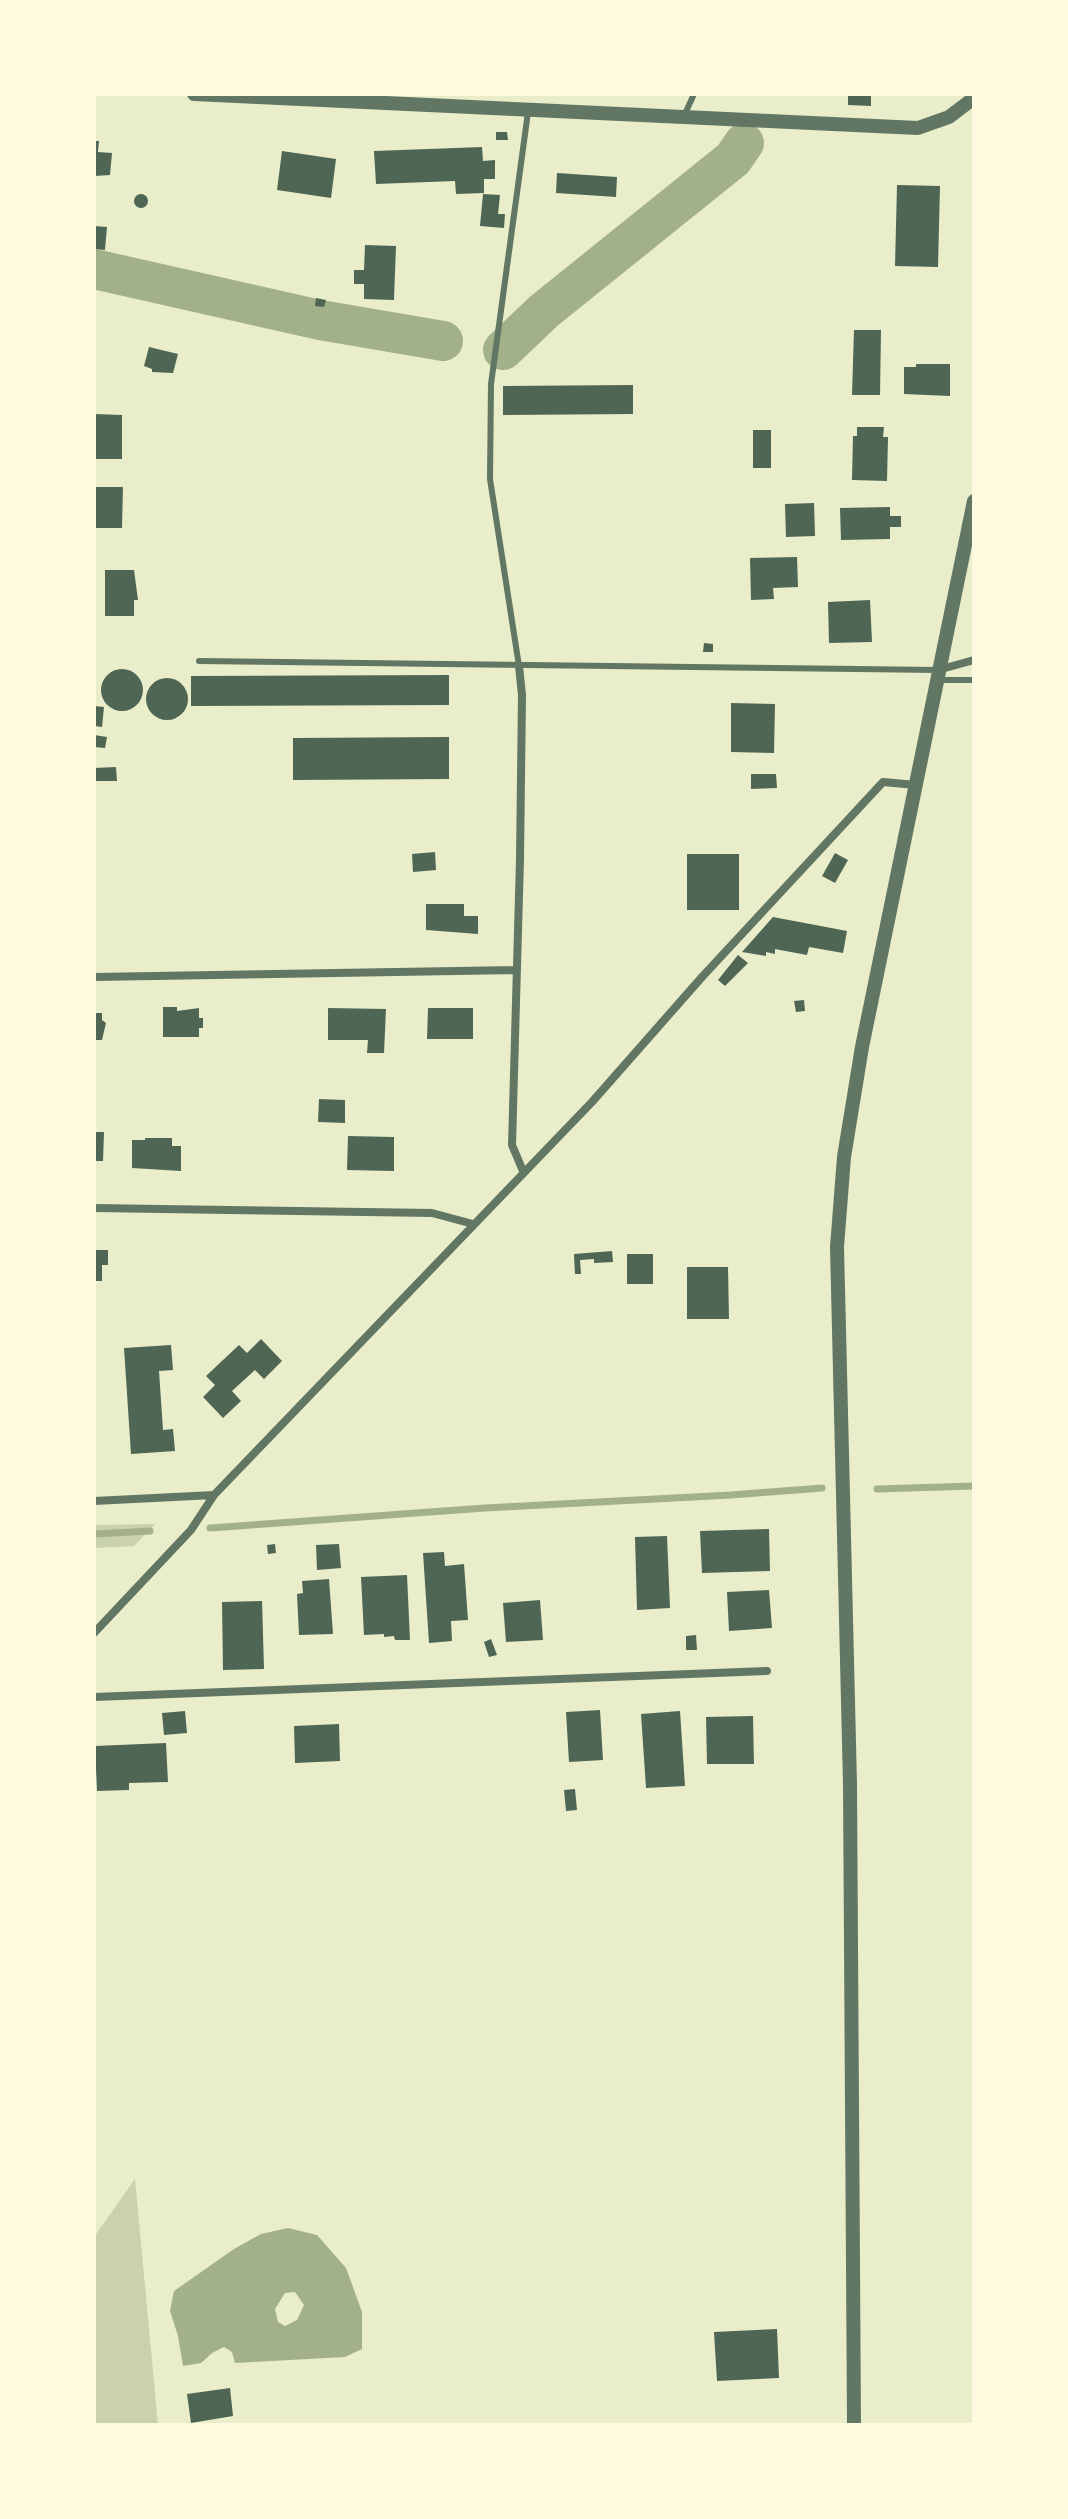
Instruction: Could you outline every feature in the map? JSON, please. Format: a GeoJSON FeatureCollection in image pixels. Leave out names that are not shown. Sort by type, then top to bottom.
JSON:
{"type":"FeatureCollection","features":[{"type":"Feature","properties":{"kind":"street"},"geometry":{"type":"LineString","coordinates":[[194,94],[918,128],[949,117],[974,98]]}},
{"type":"Feature","properties":{"kind":"street"},"geometry":{"type":"LineString","coordinates":[[854,2425],[850,1784],[837,1247],[844,1157],[862,1047],[974,501]]}},
{"type":"Feature","properties":{"kind":"street"},"geometry":{"type":"LineString","coordinates":[[937,675],[974,660]]}},
{"type":"Feature","properties":{"kind":"street"},"geometry":{"type":"LineString","coordinates":[[519,666],[521,725],[512,1145],[523,1171]]}},
{"type":"Feature","properties":{"kind":"street"},"geometry":{"type":"LineString","coordinates":[[94,1633],[191,1530],[214,1495],[592,1102],[702,977],[883,782],[916,785]]}},
{"type":"Feature","properties":{"kind":"street"},"geometry":{"type":"LineString","coordinates":[[94,977],[516,970]]}},
{"type":"Feature","properties":{"kind":"street"},"geometry":{"type":"LineString","coordinates":[[94,1208],[432,1213],[473,1224]]}},
{"type":"Feature","properties":{"kind":"street"},"geometry":{"type":"LineString","coordinates":[[94,1501],[214,1495]]}},
{"type":"Feature","properties":{"kind":"street"},"geometry":{"type":"LineString","coordinates":[[94,1697],[767,1671]]}},
{"type":"Feature","properties":{"kind":"lane"},"geometry":{"type":"LineString","coordinates":[[684,116],[694,94]]}},
{"type":"Feature","properties":{"kind":"lane"},"geometry":{"type":"LineString","coordinates":[[519,666],[490,479],[491,384],[528,109]]}},
{"type":"Feature","properties":{"kind":"lane"},"geometry":{"type":"LineString","coordinates":[[199,661],[937,675],[974,680]]}},
{"type":"Feature","properties":{"kind":"shaded area"},"geometry":{"type":"Polygon","coordinates":[[[155,1524],[134,1546],[94,1548],[94,1525],[155,1524]]]}},
{"type":"Feature","properties":{"kind":"shaded area"},"geometry":{"type":"Polygon","coordinates":[[[135,2179],[158,2425],[94,2425],[94,2237],[135,2179]]]}},
{"type":"Feature","properties":{"kind":"shaded area"},"geometry":{"type":"Polygon","coordinates":[[[288,2228],[317,2235],[346,2268],[362,2312],[362,2349],[345,2357],[235,2363],[232,2352],[224,2347],[201,2363],[183,2366],[170,2311],[174,2291],[261,2234],[288,2228]],[[295,2292],[285,2293],[275,2309],[278,2322],[285,2326],[297,2320],[304,2305],[295,2292]]]}},
{"type":"Feature","properties":{"kind":"building"},"geometry":{"type":"Polygon","coordinates":[[[848,94],[871,94],[871,106],[848,105],[848,94]]]}},
{"type":"Feature","properties":{"kind":"building"},"geometry":{"type":"Polygon","coordinates":[[[496,132],[507,132],[508,140],[496,140],[496,132]]]}},
{"type":"Feature","properties":{"kind":"building"},"geometry":{"type":"Polygon","coordinates":[[[94,141],[99,141],[98,152],[112,153],[110,175],[94,176],[94,141]]]}},
{"type":"Feature","properties":{"kind":"building"},"geometry":{"type":"Polygon","coordinates":[[[482,147],[483,161],[495,160],[495,179],[484,179],[484,193],[456,194],[455,181],[376,184],[374,151],[482,147]]]}},
{"type":"Feature","properties":{"kind":"building"},"geometry":{"type":"Polygon","coordinates":[[[282,151],[336,159],[331,198],[277,190],[282,151]]]}},
{"type":"Feature","properties":{"kind":"building"},"geometry":{"type":"Polygon","coordinates":[[[557,173],[617,177],[616,197],[556,193],[557,173]]]}},
{"type":"Feature","properties":{"kind":"building"},"geometry":{"type":"Polygon","coordinates":[[[897,185],[940,186],[938,267],[895,266],[897,185]]]}},
{"type":"Feature","properties":{"kind":"building"},"geometry":{"type":"Polygon","coordinates":[[[141,194],[148,201],[141,208],[134,201],[141,194]]]}},
{"type":"Feature","properties":{"kind":"building"},"geometry":{"type":"Polygon","coordinates":[[[483,194],[500,195],[498,214],[505,214],[504,228],[480,226],[483,194]]]}},
{"type":"Feature","properties":{"kind":"building"},"geometry":{"type":"Polygon","coordinates":[[[94,226],[107,227],[105,250],[94,249],[94,226]]]}},
{"type":"Feature","properties":{"kind":"building"},"geometry":{"type":"Polygon","coordinates":[[[365,245],[396,246],[394,300],[364,299],[364,284],[354,284],[354,270],[364,270],[365,245]]]}},
{"type":"Feature","properties":{"kind":"building"},"geometry":{"type":"Polygon","coordinates":[[[316,298],[326,300],[324,307],[315,306],[316,298]]]}},
{"type":"Feature","properties":{"kind":"building"},"geometry":{"type":"Polygon","coordinates":[[[854,330],[881,330],[880,395],[852,395],[854,330]]]}},
{"type":"Feature","properties":{"kind":"building"},"geometry":{"type":"Polygon","coordinates":[[[149,347],[178,354],[173,373],[152,372],[144,366],[149,347]]]}},
{"type":"Feature","properties":{"kind":"building"},"geometry":{"type":"Polygon","coordinates":[[[916,364],[950,364],[950,396],[904,394],[904,367],[916,367],[916,364]]]}},
{"type":"Feature","properties":{"kind":"building"},"geometry":{"type":"Polygon","coordinates":[[[633,385],[633,414],[503,415],[503,386],[633,385]]]}},
{"type":"Feature","properties":{"kind":"building"},"geometry":{"type":"Polygon","coordinates":[[[94,414],[122,415],[122,459],[94,459],[94,414]]]}},
{"type":"Feature","properties":{"kind":"building"},"geometry":{"type":"Polygon","coordinates":[[[857,427],[884,427],[883,437],[888,437],[887,481],[852,480],[853,436],[857,436],[857,427]]]}},
{"type":"Feature","properties":{"kind":"building"},"geometry":{"type":"Polygon","coordinates":[[[753,430],[771,430],[771,468],[753,468],[753,430]]]}},
{"type":"Feature","properties":{"kind":"building"},"geometry":{"type":"Polygon","coordinates":[[[94,487],[123,487],[122,528],[94,528],[94,487]]]}},
{"type":"Feature","properties":{"kind":"building"},"geometry":{"type":"Polygon","coordinates":[[[814,503],[815,536],[786,537],[785,504],[814,503]]]}},
{"type":"Feature","properties":{"kind":"building"},"geometry":{"type":"Polygon","coordinates":[[[890,507],[890,516],[901,516],[901,527],[890,527],[890,539],[841,540],[840,508],[890,507]]]}},
{"type":"Feature","properties":{"kind":"building"},"geometry":{"type":"Polygon","coordinates":[[[797,557],[798,587],[773,588],[774,599],[751,600],[750,558],[797,557]]]}},
{"type":"Feature","properties":{"kind":"building"},"geometry":{"type":"Polygon","coordinates":[[[105,570],[134,570],[138,600],[134,600],[134,616],[105,616],[105,570]]]}},
{"type":"Feature","properties":{"kind":"building"},"geometry":{"type":"Polygon","coordinates":[[[870,600],[872,642],[829,643],[828,602],[870,600]]]}},
{"type":"Feature","properties":{"kind":"building"},"geometry":{"type":"Polygon","coordinates":[[[704,643],[713,644],[713,652],[703,652],[704,643]]]}},
{"type":"Feature","properties":{"kind":"building"},"geometry":{"type":"Polygon","coordinates":[[[122,669],[137,675],[143,690],[137,705],[122,711],[107,705],[101,690],[107,675],[122,669]]]}},
{"type":"Feature","properties":{"kind":"building"},"geometry":{"type":"Polygon","coordinates":[[[449,675],[449,705],[191,706],[191,676],[449,675]]]}},
{"type":"Feature","properties":{"kind":"building"},"geometry":{"type":"Polygon","coordinates":[[[167,678],[182,684],[188,699],[182,714],[167,720],[152,714],[146,699],[152,684],[167,678]]]}},
{"type":"Feature","properties":{"kind":"building"},"geometry":{"type":"Polygon","coordinates":[[[731,703],[775,704],[774,753],[731,752],[731,703]]]}},
{"type":"Feature","properties":{"kind":"building"},"geometry":{"type":"Polygon","coordinates":[[[94,706],[104,707],[102,727],[94,726],[94,706]]]}},
{"type":"Feature","properties":{"kind":"building"},"geometry":{"type":"Polygon","coordinates":[[[94,735],[107,737],[105,748],[94,747],[94,735]]]}},
{"type":"Feature","properties":{"kind":"building"},"geometry":{"type":"Polygon","coordinates":[[[449,737],[449,779],[293,780],[293,738],[449,737]]]}},
{"type":"Feature","properties":{"kind":"building"},"geometry":{"type":"Polygon","coordinates":[[[116,767],[117,781],[94,781],[94,768],[116,767]]]}},
{"type":"Feature","properties":{"kind":"building"},"geometry":{"type":"Polygon","coordinates":[[[751,774],[776,774],[777,788],[751,789],[751,774]]]}},
{"type":"Feature","properties":{"kind":"building"},"geometry":{"type":"Polygon","coordinates":[[[435,852],[436,870],[413,872],[412,854],[435,852]]]}},
{"type":"Feature","properties":{"kind":"building"},"geometry":{"type":"Polygon","coordinates":[[[835,853],[848,860],[835,883],[822,876],[835,853]]]}},
{"type":"Feature","properties":{"kind":"building"},"geometry":{"type":"Polygon","coordinates":[[[687,854],[739,854],[739,910],[687,910],[687,854]]]}},
{"type":"Feature","properties":{"kind":"building"},"geometry":{"type":"Polygon","coordinates":[[[426,904],[464,904],[464,916],[478,916],[478,934],[426,930],[426,904]]]}},
{"type":"Feature","properties":{"kind":"building"},"geometry":{"type":"Polygon","coordinates":[[[773,917],[847,931],[843,953],[809,947],[807,955],[775,949],[775,954],[766,952],[766,956],[742,952],[773,917]]]}},
{"type":"Feature","properties":{"kind":"building"},"geometry":{"type":"Polygon","coordinates":[[[738,955],[748,963],[725,986],[718,980],[738,955]]]}},
{"type":"Feature","properties":{"kind":"building"},"geometry":{"type":"Polygon","coordinates":[[[804,1000],[805,1011],[796,1012],[794,1001],[804,1000]]]}},
{"type":"Feature","properties":{"kind":"building"},"geometry":{"type":"Polygon","coordinates":[[[163,1007],[177,1007],[177,1011],[199,1008],[203,1028],[199,1028],[199,1037],[163,1037],[163,1007]]]}},
{"type":"Feature","properties":{"kind":"building"},"geometry":{"type":"Polygon","coordinates":[[[328,1008],[386,1009],[384,1053],[367,1053],[368,1040],[328,1040],[328,1008]]]}},
{"type":"Feature","properties":{"kind":"building"},"geometry":{"type":"Polygon","coordinates":[[[428,1008],[473,1008],[473,1039],[427,1039],[428,1008]]]}},
{"type":"Feature","properties":{"kind":"building"},"geometry":{"type":"Polygon","coordinates":[[[94,1013],[102,1013],[102,1020],[106,1023],[102,1040],[94,1040],[94,1013]]]}},
{"type":"Feature","properties":{"kind":"building"},"geometry":{"type":"Polygon","coordinates":[[[319,1099],[345,1100],[345,1123],[318,1122],[319,1099]]]}},
{"type":"Feature","properties":{"kind":"building"},"geometry":{"type":"Polygon","coordinates":[[[94,1132],[104,1132],[103,1161],[94,1161],[94,1132]]]}},
{"type":"Feature","properties":{"kind":"building"},"geometry":{"type":"Polygon","coordinates":[[[348,1136],[394,1137],[394,1171],[347,1170],[348,1136]]]}},
{"type":"Feature","properties":{"kind":"building"},"geometry":{"type":"Polygon","coordinates":[[[172,1138],[172,1146],[181,1146],[181,1171],[132,1168],[132,1140],[172,1138]]]}},
{"type":"Feature","properties":{"kind":"building"},"geometry":{"type":"Polygon","coordinates":[[[94,1250],[108,1250],[108,1265],[102,1265],[102,1281],[94,1281],[94,1250]]]}},
{"type":"Feature","properties":{"kind":"building"},"geometry":{"type":"Polygon","coordinates":[[[612,1251],[613,1262],[580,1260],[581,1274],[575,1274],[574,1254],[612,1251]]]}},
{"type":"Feature","properties":{"kind":"building"},"geometry":{"type":"Polygon","coordinates":[[[627,1254],[653,1254],[653,1284],[627,1284],[627,1254]]]}},
{"type":"Feature","properties":{"kind":"building"},"geometry":{"type":"Polygon","coordinates":[[[687,1267],[728,1267],[729,1319],[687,1319],[687,1267]]]}},
{"type":"Feature","properties":{"kind":"building"},"geometry":{"type":"Polygon","coordinates":[[[261,1339],[282,1361],[264,1379],[255,1370],[232,1391],[241,1401],[223,1418],[203,1397],[215,1385],[206,1376],[239,1345],[247,1353],[261,1339]]]}},
{"type":"Feature","properties":{"kind":"building"},"geometry":{"type":"Polygon","coordinates":[[[171,1345],[173,1370],[159,1371],[163,1430],[173,1429],[175,1451],[131,1454],[124,1348],[171,1345]]]}},
{"type":"Feature","properties":{"kind":"building"},"geometry":{"type":"Polygon","coordinates":[[[769,1529],[770,1571],[702,1573],[700,1531],[769,1529]]]}},
{"type":"Feature","properties":{"kind":"building"},"geometry":{"type":"Polygon","coordinates":[[[667,1536],[670,1608],[637,1610],[635,1537],[667,1536]]]}},
{"type":"Feature","properties":{"kind":"building"},"geometry":{"type":"Polygon","coordinates":[[[275,1544],[276,1553],[268,1554],[267,1545],[275,1544]]]}},
{"type":"Feature","properties":{"kind":"building"},"geometry":{"type":"Polygon","coordinates":[[[339,1544],[341,1568],[317,1570],[316,1545],[339,1544]]]}},
{"type":"Feature","properties":{"kind":"building"},"geometry":{"type":"Polygon","coordinates":[[[444,1552],[445,1566],[464,1564],[468,1620],[451,1621],[452,1641],[429,1643],[423,1553],[444,1552]]]}},
{"type":"Feature","properties":{"kind":"building"},"geometry":{"type":"Polygon","coordinates":[[[407,1575],[410,1640],[395,1640],[394,1636],[384,1637],[384,1634],[364,1635],[361,1577],[407,1575]]]}},
{"type":"Feature","properties":{"kind":"building"},"geometry":{"type":"Polygon","coordinates":[[[329,1579],[333,1634],[299,1635],[297,1594],[303,1593],[302,1581],[329,1579]]]}},
{"type":"Feature","properties":{"kind":"building"},"geometry":{"type":"Polygon","coordinates":[[[769,1590],[772,1628],[729,1631],[727,1592],[769,1590]]]}},
{"type":"Feature","properties":{"kind":"building"},"geometry":{"type":"Polygon","coordinates":[[[540,1600],[543,1640],[506,1642],[503,1603],[540,1600]]]}},
{"type":"Feature","properties":{"kind":"building"},"geometry":{"type":"Polygon","coordinates":[[[262,1601],[264,1669],[223,1670],[222,1602],[262,1601]]]}},
{"type":"Feature","properties":{"kind":"building"},"geometry":{"type":"Polygon","coordinates":[[[696,1635],[697,1650],[686,1650],[686,1636],[696,1635]]]}},
{"type":"Feature","properties":{"kind":"building"},"geometry":{"type":"Polygon","coordinates":[[[491,1639],[497,1655],[489,1657],[484,1642],[491,1639]]]}},
{"type":"Feature","properties":{"kind":"building"},"geometry":{"type":"Polygon","coordinates":[[[600,1710],[603,1760],[569,1762],[566,1712],[600,1710]]]}},
{"type":"Feature","properties":{"kind":"building"},"geometry":{"type":"Polygon","coordinates":[[[185,1711],[187,1733],[164,1735],[162,1713],[185,1711]]]}},
{"type":"Feature","properties":{"kind":"building"},"geometry":{"type":"Polygon","coordinates":[[[680,1711],[685,1786],[646,1788],[641,1714],[680,1711]]]}},
{"type":"Feature","properties":{"kind":"building"},"geometry":{"type":"Polygon","coordinates":[[[753,1716],[754,1764],[707,1764],[706,1717],[753,1716]]]}},
{"type":"Feature","properties":{"kind":"building"},"geometry":{"type":"Polygon","coordinates":[[[339,1724],[340,1761],[295,1763],[294,1726],[339,1724]]]}},
{"type":"Feature","properties":{"kind":"building"},"geometry":{"type":"Polygon","coordinates":[[[166,1743],[168,1782],[129,1783],[129,1790],[97,1791],[95,1746],[166,1743]]]}},
{"type":"Feature","properties":{"kind":"building"},"geometry":{"type":"Polygon","coordinates":[[[575,1789],[577,1810],[566,1811],[564,1790],[575,1789]]]}},
{"type":"Feature","properties":{"kind":"building"},"geometry":{"type":"Polygon","coordinates":[[[777,2329],[779,2378],[717,2381],[714,2332],[777,2329]]]}},
{"type":"Feature","properties":{"kind":"building"},"geometry":{"type":"Polygon","coordinates":[[[230,2388],[233,2416],[191,2423],[187,2394],[230,2388]]]}},
{"type":"Feature","properties":{"kind":"waterway"},"geometry":{"type":"LineString","coordinates":[[503,350],[544,311],[733,159],[744,143]]}},
{"type":"Feature","properties":{"kind":"waterway"},"geometry":{"type":"LineString","coordinates":[[94,269],[320,320],[443,341]]}},
{"type":"Feature","properties":{"kind":"waterway"},"geometry":{"type":"LineString","coordinates":[[877,1489],[974,1486]]}},
{"type":"Feature","properties":{"kind":"waterway"},"geometry":{"type":"LineString","coordinates":[[210,1528],[822,1488]]}},
{"type":"Feature","properties":{"kind":"waterway"},"geometry":{"type":"LineString","coordinates":[[94,1534],[150,1531]]}}]}
